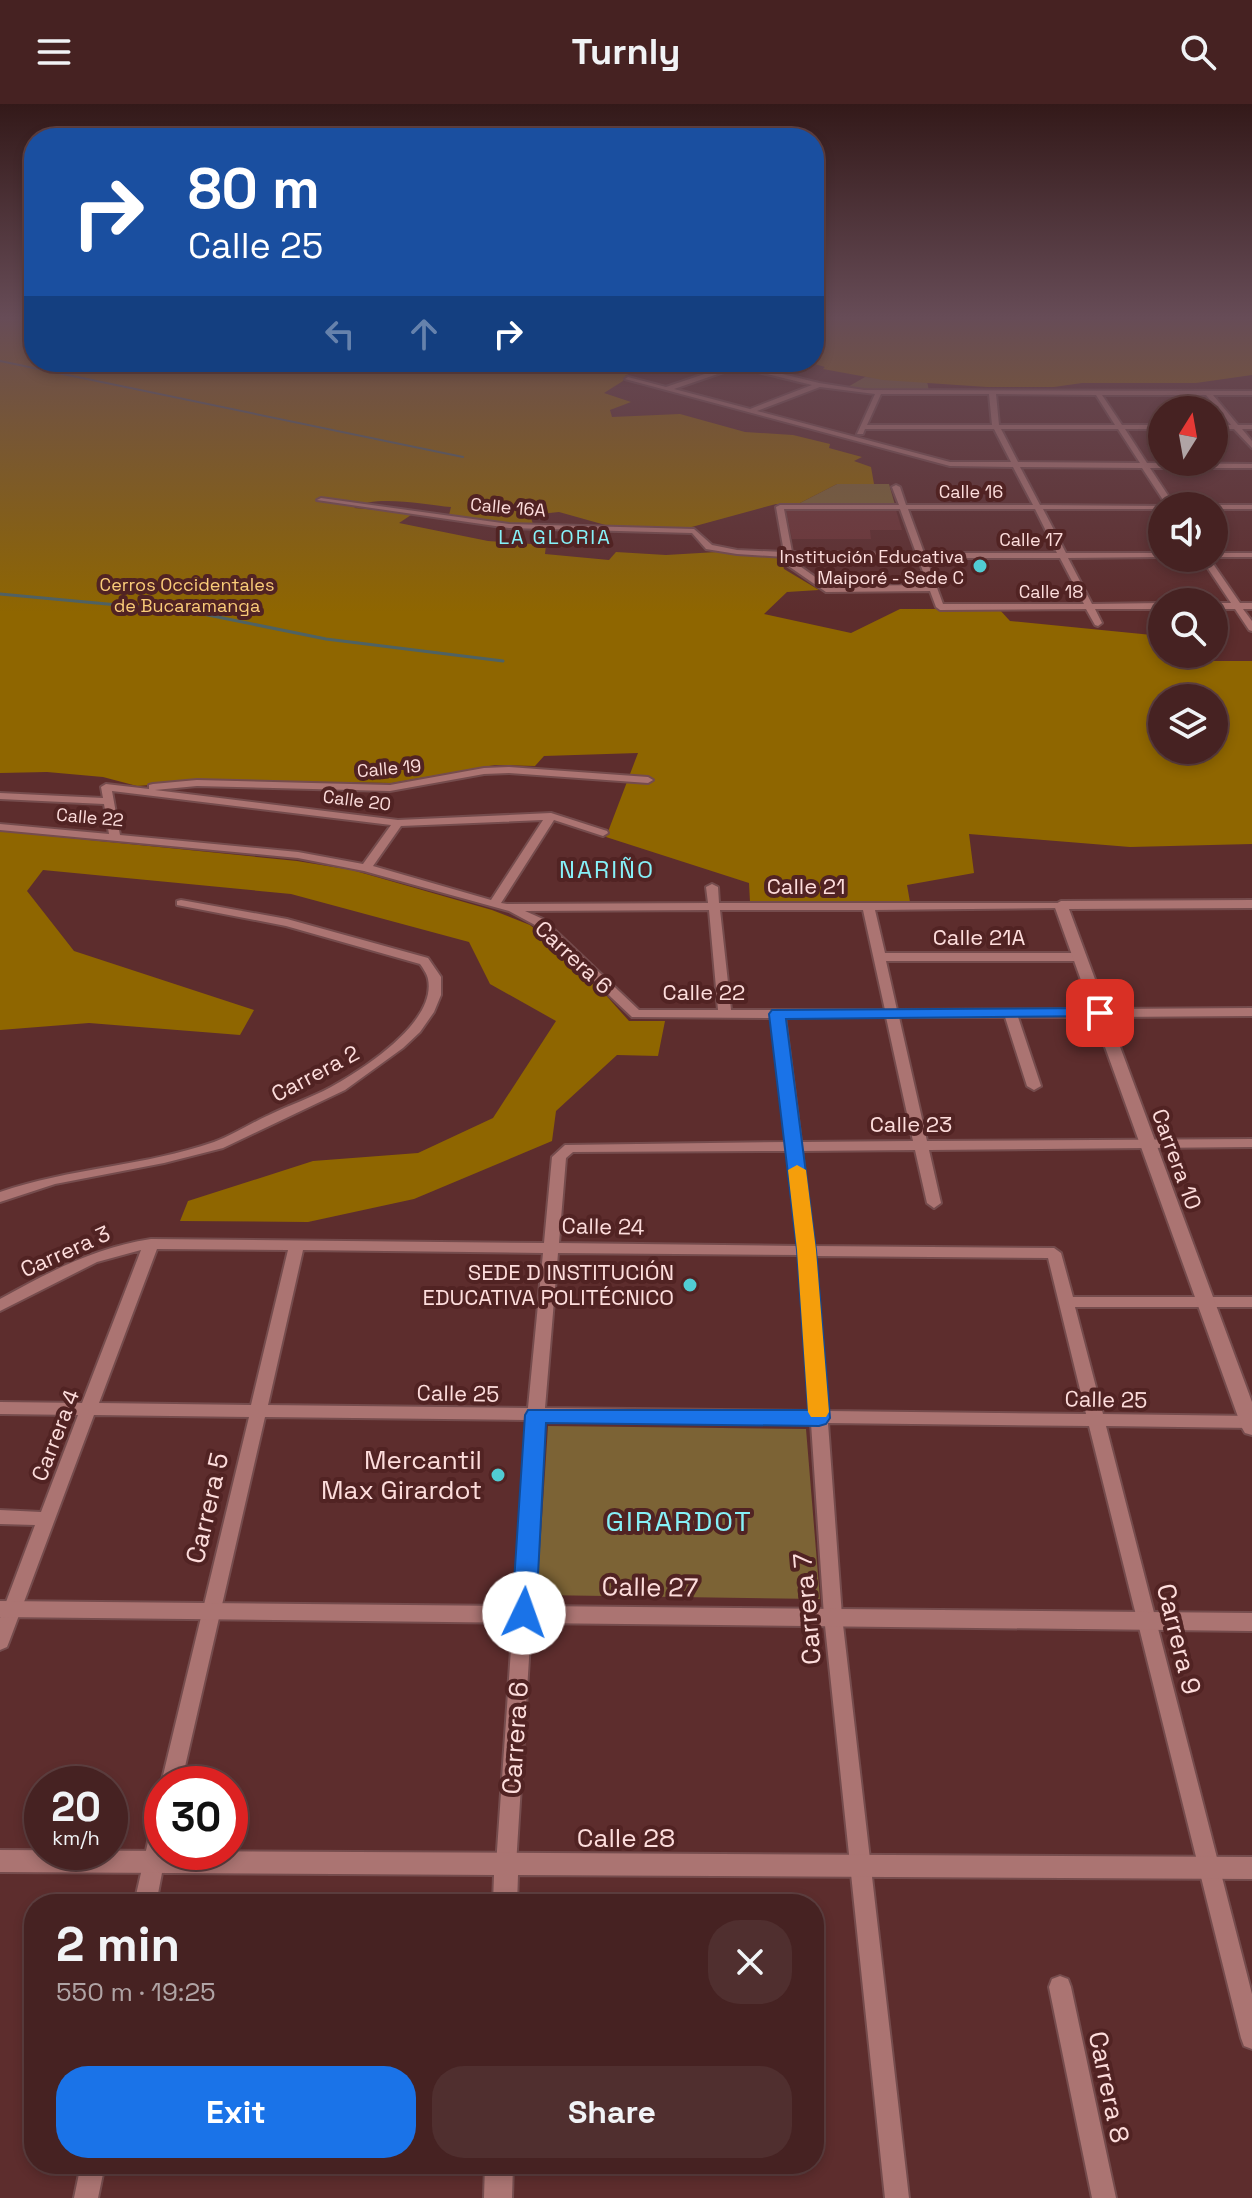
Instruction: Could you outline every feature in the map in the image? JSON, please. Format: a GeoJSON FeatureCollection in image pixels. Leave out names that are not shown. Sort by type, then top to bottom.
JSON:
{"type":"FeatureCollection","features":[{"type":"Feature","properties":{"kind":"street"},"geometry":{"type":"LineString","coordinates":[[776,418],[950,464],[1252,466]]}},
{"type":"Feature","properties":{"kind":"street"},"geometry":{"type":"LineString","coordinates":[[857,440],[867,418]]}},
{"type":"Feature","properties":{"kind":"street"},"geometry":{"type":"LineString","coordinates":[[995,418],[996,427],[1098,623]]}},
{"type":"Feature","properties":{"kind":"street"},"geometry":{"type":"LineString","coordinates":[[1114,418],[1162,492]]}},
{"type":"Feature","properties":{"kind":"street"},"geometry":{"type":"LineString","coordinates":[[1228,418],[1252,446]]}},
{"type":"Feature","properties":{"kind":"street"},"geometry":{"type":"LineString","coordinates":[[863,427],[1148,427]]}},
{"type":"Feature","properties":{"kind":"street"},"geometry":{"type":"LineString","coordinates":[[1228,427],[1252,427]]}},
{"type":"Feature","properties":{"kind":"street"},"geometry":{"type":"LineString","coordinates":[[788,555],[794,567],[826,589],[932,588],[896,487]]}},
{"type":"Feature","properties":{"kind":"street","name":"Calle 16A"},"geometry":{"type":"LineString","coordinates":[[321,500],[498,525],[694,531],[709,547]]}},
{"type":"Feature","properties":{"kind":"street","name":"Calle 16"},"geometry":{"type":"LineString","coordinates":[[788,555],[780,507],[1148,507]]}},
{"type":"Feature","properties":{"kind":"street"},"geometry":{"type":"LineString","coordinates":[[1228,507],[1252,507]]}},
{"type":"Feature","properties":{"kind":"street","name":"Calle 17"},"geometry":{"type":"LineString","coordinates":[[709,547],[788,555],[1148,555]]}},
{"type":"Feature","properties":{"kind":"street"},"geometry":{"type":"LineString","coordinates":[[1228,555],[1252,555]]}},
{"type":"Feature","properties":{"kind":"street"},"geometry":{"type":"LineString","coordinates":[[1214,572],[1252,628]]}},
{"type":"Feature","properties":{"kind":"street","name":"Calle 18"},"geometry":{"type":"LineString","coordinates":[[932,588],[940,607],[1148,606]]}},
{"type":"Feature","properties":{"kind":"street"},"geometry":{"type":"LineString","coordinates":[[1228,606],[1252,606]]}},
{"type":"Feature","properties":{"kind":"street","name":"Calle 19"},"geometry":{"type":"LineString","coordinates":[[133,791],[197,783],[390,788],[484,771],[509,770],[648,780]]}},
{"type":"Feature","properties":{"kind":"street","name":"Calle 20"},"geometry":{"type":"LineString","coordinates":[[109,801],[106,787],[398,823],[551,816],[603,833]]}},
{"type":"Feature","properties":{"kind":"street"},"geometry":{"type":"LineString","coordinates":[[0,796],[109,801],[115,837]]}},
{"type":"Feature","properties":{"kind":"street"},"geometry":{"type":"LineString","coordinates":[[500,906],[551,816]]}},
{"type":"Feature","properties":{"kind":"street"},"geometry":{"type":"LineString","coordinates":[[366,868],[398,823]]}},
{"type":"Feature","properties":{"kind":"street","name":"Calle 22"},"geometry":{"type":"LineString","coordinates":[[0,827],[298,855],[366,868]]}},
{"type":"Feature","properties":{"kind":"street","name":"Calle 21"},"geometry":{"type":"LineString","coordinates":[[366,868],[500,906],[1252,904]]}},
{"type":"Feature","properties":{"kind":"street"},"geometry":{"type":"LineString","coordinates":[[712,887],[725,1014]]}},
{"type":"Feature","properties":{"kind":"street","name":"Carrera 2"},"geometry":{"type":"LineString","coordinates":[[0,1197],[67,1175],[218,1145],[244,1134],[349,1082],[381,1060],[411,1033],[435,999],[438,986],[434,971],[424,961],[287,923],[181,903]]}},
{"type":"Feature","properties":{"kind":"street","name":"Carrera 10"},"geometry":{"type":"LineString","coordinates":[[1061,905],[1251,1424]]}},
{"type":"Feature","properties":{"kind":"street","name":"Carrera 6"},"geometry":{"type":"LineString","coordinates":[[500,906],[539,922],[636,1014]]}},
{"type":"Feature","properties":{"kind":"street"},"geometry":{"type":"LineString","coordinates":[[868,906],[934,1203]]}},
{"type":"Feature","properties":{"kind":"street","name":"Calle 21A"},"geometry":{"type":"LineString","coordinates":[[879,957],[1080,957]]}},
{"type":"Feature","properties":{"kind":"street","name":"Calle 22"},"geometry":{"type":"LineString","coordinates":[[636,1014],[1252,1012]]}},
{"type":"Feature","properties":{"kind":"street"},"geometry":{"type":"LineString","coordinates":[[1010,1013],[1034,1086]]}},
{"type":"Feature","properties":{"kind":"street","name":"Carrera 7"},"geometry":{"type":"LineString","coordinates":[[778,1014],[807,1250],[833,1616],[897,2198]]}},
{"type":"Feature","properties":{"kind":"street","name":"Calle 23"},"geometry":{"type":"LineString","coordinates":[[570,1148],[1252,1143]]}},
{"type":"Feature","properties":{"kind":"street","name":"Carrera 6"},"geometry":{"type":"LineString","coordinates":[[505,1894],[536,1415],[559,1157],[570,1148]]}},
{"type":"Feature","properties":{"kind":"street","name":"Calle 24"},"geometry":{"type":"LineString","coordinates":[[151,1244],[1054,1253]]}},
{"type":"Feature","properties":{"kind":"street","name":"Carrera 3"},"geometry":{"type":"LineString","coordinates":[[0,1306],[87,1261],[124,1248],[151,1244]]}},
{"type":"Feature","properties":{"kind":"street","name":"Carrera 4"},"geometry":{"type":"LineString","coordinates":[[0,1642],[6,1608],[47,1519],[151,1244]]}},
{"type":"Feature","properties":{"kind":"street","name":"Carrera 5"},"geometry":{"type":"LineString","coordinates":[[175,1766],[297,1245]]}},
{"type":"Feature","properties":{"kind":"street","name":"Carrera 9"},"geometry":{"type":"LineString","coordinates":[[1054,1253],[1252,2038]]}},
{"type":"Feature","properties":{"kind":"street"},"geometry":{"type":"LineString","coordinates":[[1066,1302],[1252,1302]]}},
{"type":"Feature","properties":{"kind":"street","name":"Calle 25"},"geometry":{"type":"LineString","coordinates":[[0,1408],[1251,1424]]}},
{"type":"Feature","properties":{"kind":"street"},"geometry":{"type":"LineString","coordinates":[[0,1517],[47,1519]]}},
{"type":"Feature","properties":{"kind":"street","name":"Calle 27"},"geometry":{"type":"LineString","coordinates":[[6,1608],[1252,1622]]}},
{"type":"Feature","properties":{"kind":"street","name":"Calle 28"},"geometry":{"type":"LineString","coordinates":[[0,1861],[144,1864]]}},
{"type":"Feature","properties":{"kind":"street","name":"Calle 28"},"geometry":{"type":"LineString","coordinates":[[248,1864],[1252,1868]]}},
{"type":"Feature","properties":{"kind":"street"},"geometry":{"type":"LineString","coordinates":[[147,1894],[152,1870]]}},
{"type":"Feature","properties":{"kind":"street","name":"Carrera 8"},"geometry":{"type":"LineString","coordinates":[[1060,1987],[1104,2198]]}},
{"type":"Feature","properties":{"kind":"street"},"geometry":{"type":"LineString","coordinates":[[86,2198],[91,2174]]}},
{"type":"Feature","properties":{"kind":"street"},"geometry":{"type":"LineString","coordinates":[[498,2198],[499,2174]]}},
{"type":"Feature","properties":{"kind":"shaded area"},"geometry":{"type":"Polygon","coordinates":[[[837,484],[889,484],[895,505],[798,504],[837,484]]]}},
{"type":"Feature","properties":{"kind":"shaded area"},"geometry":{"type":"Polygon","coordinates":[[[786,510],[896,510],[902,530],[870,530],[871,539],[792,539],[786,510]]]}},
{"type":"Feature","properties":{"kind":"shaded area"},"geometry":{"type":"Polygon","coordinates":[[[548,1426],[806,1429],[820,1599],[537,1595],[548,1426]]]}},
{"type":"Feature","properties":{"kind":"green space","name":"Cerros Occidentales de Bucaramanga"},"geometry":{"type":"Polygon","coordinates":[[[0,418],[693,418],[745,432],[793,435],[830,444],[829,448],[862,457],[854,461],[871,467],[874,484],[837,484],[798,504],[776,504],[688,528],[609,526],[559,512],[530,515],[533,524],[500,524],[449,515],[451,507],[401,502],[374,502],[354,508],[414,513],[399,523],[488,541],[546,545],[545,554],[609,560],[616,552],[666,555],[717,552],[781,557],[784,569],[819,590],[787,592],[764,614],[851,633],[900,609],[999,609],[1010,621],[1148,635],[1148,668],[1228,668],[1228,661],[1252,661],[1252,844],[1130,847],[969,834],[974,873],[907,885],[910,902],[750,902],[749,883],[606,837],[638,753],[544,756],[535,766],[495,765],[392,783],[211,780],[137,786],[103,777],[47,772],[0,773],[0,418]]]}},
{"type":"Feature","properties":{"kind":"green space"},"geometry":{"type":"Polygon","coordinates":[[[0,831],[297,861],[352,870],[492,910],[530,925],[586,973],[629,1021],[665,1021],[658,1056],[617,1055],[556,1111],[552,1141],[414,1199],[308,1222],[180,1221],[188,1201],[313,1161],[418,1153],[493,1118],[556,1021],[490,984],[469,942],[291,894],[43,870],[27,891],[74,951],[254,1010],[240,1035],[89,1023],[0,1030],[0,831]]]}},
{"type":"Feature","properties":{"kind":"waterway"},"geometry":{"type":"LineString","coordinates":[[274,418],[463,457]]}},
{"type":"Feature","properties":{"kind":"waterway"},"geometry":{"type":"LineString","coordinates":[[0,594],[193,612],[326,639],[503,661]]}},
{"type":"Feature","properties":{"kind":"slow traffic"},"geometry":{"type":"LineString","coordinates":[[797,1170],[807,1250],[818,1412]]}},
{"type":"Feature","properties":{"kind":"place","name":"Institución Educativa Maiporé - Sede C"},"geometry":{"type":"Point","coordinates":[980,566]}},
{"type":"Feature","properties":{"kind":"place","name":"SEDE D INSTITUCIÓN EDUCATIVA POLITÉCNICO"},"geometry":{"type":"Point","coordinates":[690,1285]}},
{"type":"Feature","properties":{"kind":"place","name":"Mercantil Max Girardot"},"geometry":{"type":"Point","coordinates":[498,1475]}},
{"type":"Feature","properties":{"kind":"district","name":"LA GLORIA"},"geometry":{"type":"Point","coordinates":[555,537]}},
{"type":"Feature","properties":{"kind":"district","name":"NARIÑO"},"geometry":{"type":"Point","coordinates":[607,869]}},
{"type":"Feature","properties":{"kind":"district","name":"GIRARDOT"},"geometry":{"type":"Point","coordinates":[679,1521]}},
{"type":"Feature","properties":{"kind":"route"},"geometry":{"type":"LineString","coordinates":[[524,1613],[536,1415],[819,1418],[807,1250],[778,1014],[1100,1013]]}}]}
